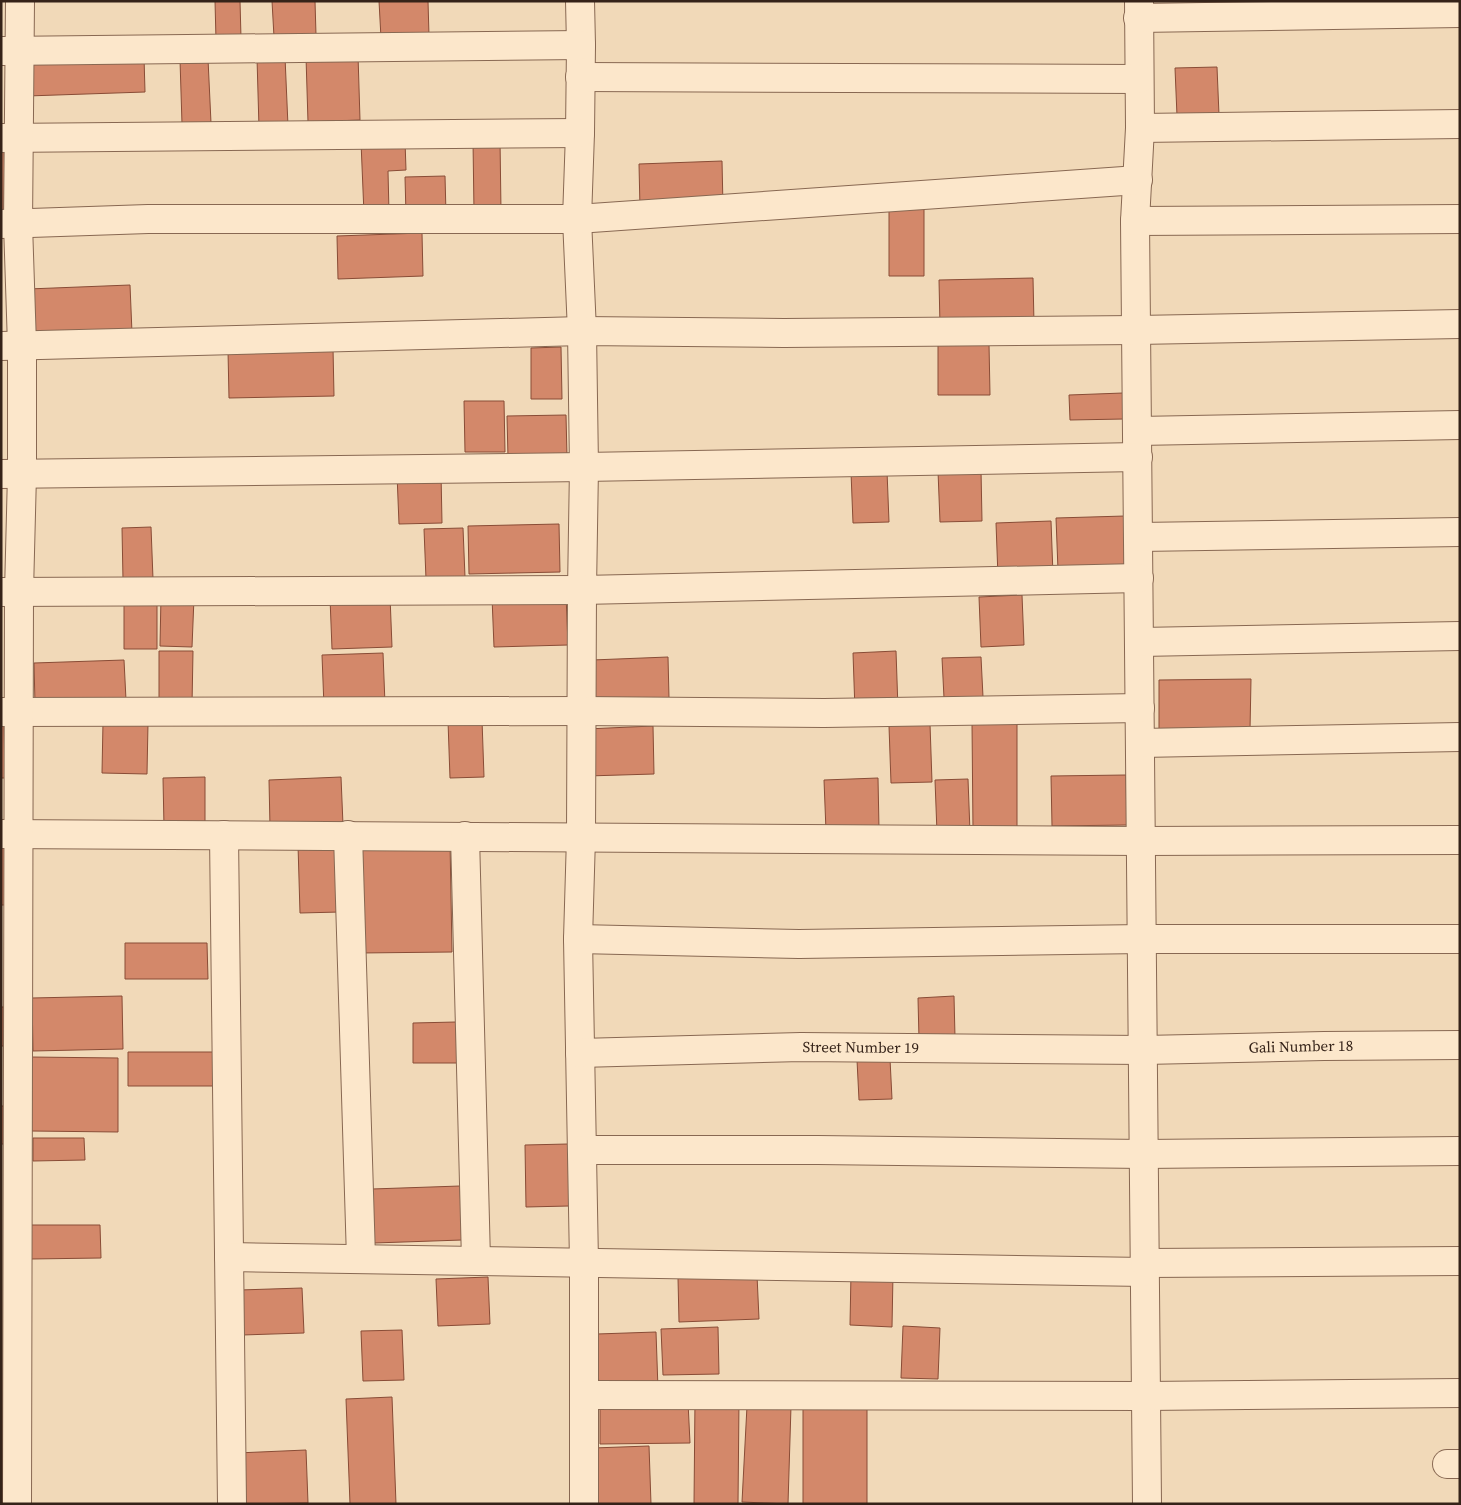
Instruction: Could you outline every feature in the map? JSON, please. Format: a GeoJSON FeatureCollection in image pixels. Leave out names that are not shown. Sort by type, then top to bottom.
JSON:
{"type":"FeatureCollection","features":[{"type":"Feature","properties":{"kind":"street"},"geometry":{"type":"LineString","coordinates":[[17,1504],[10,833],[12,345],[9,224],[11,51],[20,1]]}},
{"type":"Feature","properties":{"kind":"street"},"geometry":{"type":"LineString","coordinates":[[580,1],[580,133],[577,219],[582,332],[584,468],[581,836],[578,939],[584,1262],[584,1504]]}},
{"type":"Feature","properties":{"kind":"street"},"geometry":{"type":"LineString","coordinates":[[1147,1504],[1135,221],[1140,128],[1139,10],[1350,8],[1460,13]]}},
{"type":"Feature","properties":{"kind":"street"},"geometry":{"type":"LineString","coordinates":[[11,51],[581,44]]}},
{"type":"Feature","properties":{"kind":"street"},"geometry":{"type":"LineString","coordinates":[[580,77],[1139,79]]}},
{"type":"Feature","properties":{"kind":"street"},"geometry":{"type":"LineString","coordinates":[[1140,128],[1460,124]]}},
{"type":"Feature","properties":{"kind":"street"},"geometry":{"type":"LineString","coordinates":[[10,138],[580,133]]}},
{"type":"Feature","properties":{"kind":"street"},"geometry":{"type":"LineString","coordinates":[[9,224],[148,219],[577,219],[1138,180]]}},
{"type":"Feature","properties":{"kind":"street"},"geometry":{"type":"LineString","coordinates":[[1135,221],[1460,219]]}},
{"type":"Feature","properties":{"kind":"street"},"geometry":{"type":"LineString","coordinates":[[12,345],[582,332],[784,333],[1137,330],[1460,324]]}},
{"type":"Feature","properties":{"kind":"street"},"geometry":{"type":"LineString","coordinates":[[12,474],[584,468],[1138,444],[1460,425]]}},
{"type":"Feature","properties":{"kind":"street"},"geometry":{"type":"LineString","coordinates":[[1139,537],[1460,532]]}},
{"type":"Feature","properties":{"kind":"street"},"geometry":{"type":"LineString","coordinates":[[10,592],[582,590],[1139,578]]}},
{"type":"Feature","properties":{"kind":"street"},"geometry":{"type":"LineString","coordinates":[[1140,642],[1460,636]]}},
{"type":"Feature","properties":{"kind":"street"},"geometry":{"type":"LineString","coordinates":[[10,712],[581,711],[824,713],[1140,708]]}},
{"type":"Feature","properties":{"kind":"street"},"geometry":{"type":"LineString","coordinates":[[1141,743],[1460,737]]}},
{"type":"Feature","properties":{"kind":"street"},"geometry":{"type":"LineString","coordinates":[[10,833],[1142,841],[1460,840]]}},
{"type":"Feature","properties":{"kind":"street"},"geometry":{"type":"LineString","coordinates":[[224,835],[232,1504]]}},
{"type":"Feature","properties":{"kind":"street"},"geometry":{"type":"LineString","coordinates":[[348,835],[361,1258]]}},
{"type":"Feature","properties":{"kind":"street"},"geometry":{"type":"LineString","coordinates":[[465,836],[476,1260]]}},
{"type":"Feature","properties":{"kind":"street"},"geometry":{"type":"LineString","coordinates":[[578,939],[800,944],[1143,939],[1460,939]]}},
{"type":"Feature","properties":{"kind":"street","name":"Gali Number 18"},"geometry":{"type":"LineString","coordinates":[[1144,1050],[1460,1045]]}},
{"type":"Feature","properties":{"kind":"street","name":"Street Number 19"},"geometry":{"type":"LineString","coordinates":[[580,1053],[801,1047],[1144,1050]]}},
{"type":"Feature","properties":{"kind":"street"},"geometry":{"type":"LineString","coordinates":[[582,1150],[818,1150],[1144,1154],[1460,1150]]}},
{"type":"Feature","properties":{"kind":"street"},"geometry":{"type":"LineString","coordinates":[[229,1256],[1145,1268],[1460,1262]]}},
{"type":"Feature","properties":{"kind":"street"},"geometry":{"type":"LineString","coordinates":[[584,1395],[1146,1396],[1460,1393]]}},
{"type":"Feature","properties":{"kind":"building"},"geometry":{"type":"Polygon","coordinates":[[[215,1],[240,1],[241,38],[216,40],[215,1]]]}},
{"type":"Feature","properties":{"kind":"building"},"geometry":{"type":"Polygon","coordinates":[[[272,1],[315,1],[316,35],[274,37],[272,1]]]}},
{"type":"Feature","properties":{"kind":"building"},"geometry":{"type":"Polygon","coordinates":[[[379,1],[428,1],[429,36],[381,38],[379,1]]]}},
{"type":"Feature","properties":{"kind":"building"},"geometry":{"type":"Polygon","coordinates":[[[358,55],[360,120],[308,122],[306,57],[358,55]]]}},
{"type":"Feature","properties":{"kind":"building"},"geometry":{"type":"Polygon","coordinates":[[[144,57],[145,92],[27,96],[26,61],[144,57]]]}},
{"type":"Feature","properties":{"kind":"building"},"geometry":{"type":"Polygon","coordinates":[[[285,57],[288,126],[259,128],[257,58],[285,57]]]}},
{"type":"Feature","properties":{"kind":"building"},"geometry":{"type":"Polygon","coordinates":[[[208,59],[211,123],[182,124],[180,60],[208,59]]]}},
{"type":"Feature","properties":{"kind":"building"},"geometry":{"type":"Polygon","coordinates":[[[1217,67],[1219,115],[1177,116],[1175,68],[1217,67]]]}},
{"type":"Feature","properties":{"kind":"building"},"geometry":{"type":"Polygon","coordinates":[[[500,140],[501,211],[474,212],[473,141],[500,140]]]}},
{"type":"Feature","properties":{"kind":"building"},"geometry":{"type":"Polygon","coordinates":[[[405,141],[406,170],[388,171],[389,213],[364,214],[361,142],[405,141]]]}},
{"type":"Feature","properties":{"kind":"building"},"geometry":{"type":"Polygon","coordinates":[[[1,147],[4,147],[6,216],[1,216],[1,147]]]}},
{"type":"Feature","properties":{"kind":"building"},"geometry":{"type":"Polygon","coordinates":[[[722,161],[723,207],[640,209],[639,164],[722,161]]]}},
{"type":"Feature","properties":{"kind":"building"},"geometry":{"type":"Polygon","coordinates":[[[445,176],[446,214],[406,215],[405,177],[445,176]]]}},
{"type":"Feature","properties":{"kind":"building"},"geometry":{"type":"Polygon","coordinates":[[[924,209],[924,276],[889,276],[889,210],[924,209]]]}},
{"type":"Feature","properties":{"kind":"building"},"geometry":{"type":"Polygon","coordinates":[[[422,233],[423,276],[338,279],[337,236],[422,233]]]}},
{"type":"Feature","properties":{"kind":"building"},"geometry":{"type":"Polygon","coordinates":[[[1033,278],[1034,324],[940,326],[939,280],[1033,278]]]}},
{"type":"Feature","properties":{"kind":"building"},"geometry":{"type":"Polygon","coordinates":[[[130,285],[132,333],[30,337],[28,289],[130,285]]]}},
{"type":"Feature","properties":{"kind":"building"},"geometry":{"type":"Polygon","coordinates":[[[938,344],[989,344],[990,395],[938,395],[938,344]]]}},
{"type":"Feature","properties":{"kind":"building"},"geometry":{"type":"Polygon","coordinates":[[[561,347],[562,399],[531,399],[531,348],[561,347]]]}},
{"type":"Feature","properties":{"kind":"building"},"geometry":{"type":"Polygon","coordinates":[[[333,348],[334,396],[229,398],[228,351],[333,348]]]}},
{"type":"Feature","properties":{"kind":"building"},"geometry":{"type":"Polygon","coordinates":[[[1123,393],[1124,419],[1070,420],[1069,395],[1123,393]]]}},
{"type":"Feature","properties":{"kind":"building"},"geometry":{"type":"Polygon","coordinates":[[[464,401],[504,401],[505,452],[465,452],[464,401]]]}},
{"type":"Feature","properties":{"kind":"building"},"geometry":{"type":"Polygon","coordinates":[[[566,415],[567,457],[508,458],[507,416],[566,415]]]}},
{"type":"Feature","properties":{"kind":"building"},"geometry":{"type":"Polygon","coordinates":[[[981,470],[982,521],[940,522],[938,471],[981,470]]]}},
{"type":"Feature","properties":{"kind":"building"},"geometry":{"type":"Polygon","coordinates":[[[887,471],[889,522],[853,523],[851,472],[887,471]]]}},
{"type":"Feature","properties":{"kind":"building"},"geometry":{"type":"Polygon","coordinates":[[[441,473],[442,523],[399,524],[397,474],[441,473]]]}},
{"type":"Feature","properties":{"kind":"building"},"geometry":{"type":"Polygon","coordinates":[[[1125,516],[1127,568],[1058,570],[1056,518],[1125,516]]]}},
{"type":"Feature","properties":{"kind":"building"},"geometry":{"type":"Polygon","coordinates":[[[1051,521],[1053,575],[998,577],[996,523],[1051,521]]]}},
{"type":"Feature","properties":{"kind":"building"},"geometry":{"type":"Polygon","coordinates":[[[559,524],[560,572],[469,574],[468,526],[559,524]]]}},
{"type":"Feature","properties":{"kind":"building"},"geometry":{"type":"Polygon","coordinates":[[[151,527],[153,579],[123,580],[122,528],[151,527]]]}},
{"type":"Feature","properties":{"kind":"building"},"geometry":{"type":"Polygon","coordinates":[[[463,528],[465,577],[426,579],[424,529],[463,528]]]}},
{"type":"Feature","properties":{"kind":"building"},"geometry":{"type":"Polygon","coordinates":[[[566,595],[568,645],[494,647],[492,597],[566,595]]]}},
{"type":"Feature","properties":{"kind":"building"},"geometry":{"type":"Polygon","coordinates":[[[1022,595],[1024,645],[981,647],[979,597],[1022,595]]]}},
{"type":"Feature","properties":{"kind":"building"},"geometry":{"type":"Polygon","coordinates":[[[124,596],[157,596],[157,649],[124,649],[124,596]]]}},
{"type":"Feature","properties":{"kind":"building"},"geometry":{"type":"Polygon","coordinates":[[[161,596],[194,598],[192,647],[160,646],[161,596]]]}},
{"type":"Feature","properties":{"kind":"building"},"geometry":{"type":"Polygon","coordinates":[[[390,596],[392,647],[332,649],[330,598],[390,596]]]}},
{"type":"Feature","properties":{"kind":"building"},"geometry":{"type":"Polygon","coordinates":[[[159,651],[193,651],[192,705],[159,704],[159,651]]]}},
{"type":"Feature","properties":{"kind":"building"},"geometry":{"type":"Polygon","coordinates":[[[896,651],[898,709],[855,711],[853,653],[896,651]]]}},
{"type":"Feature","properties":{"kind":"building"},"geometry":{"type":"Polygon","coordinates":[[[383,653],[385,704],[324,707],[322,655],[383,653]]]}},
{"type":"Feature","properties":{"kind":"building"},"geometry":{"type":"Polygon","coordinates":[[[668,657],[669,698],[593,701],[592,660],[668,657]]]}},
{"type":"Feature","properties":{"kind":"building"},"geometry":{"type":"Polygon","coordinates":[[[981,657],[983,697],[944,698],[942,658],[981,657]]]}},
{"type":"Feature","properties":{"kind":"building"},"geometry":{"type":"Polygon","coordinates":[[[124,660],[126,700],[35,704],[34,663],[124,660]]]}},
{"type":"Feature","properties":{"kind":"building"},"geometry":{"type":"Polygon","coordinates":[[[1251,679],[1250,730],[1159,730],[1159,680],[1251,679]]]}},
{"type":"Feature","properties":{"kind":"building"},"geometry":{"type":"Polygon","coordinates":[[[482,720],[484,777],[450,778],[448,721],[482,720]]]}},
{"type":"Feature","properties":{"kind":"building"},"geometry":{"type":"Polygon","coordinates":[[[103,722],[148,723],[147,774],[102,773],[103,722]]]}},
{"type":"Feature","properties":{"kind":"building"},"geometry":{"type":"Polygon","coordinates":[[[972,723],[1017,723],[1017,829],[973,830],[972,723]]]}},
{"type":"Feature","properties":{"kind":"building"},"geometry":{"type":"Polygon","coordinates":[[[930,724],[932,782],[891,783],[889,726],[930,724]]]}},
{"type":"Feature","properties":{"kind":"building"},"geometry":{"type":"Polygon","coordinates":[[[1,726],[4,726],[5,778],[1,778],[1,726]]]}},
{"type":"Feature","properties":{"kind":"building"},"geometry":{"type":"Polygon","coordinates":[[[653,726],[654,774],[587,776],[586,729],[653,726]]]}},
{"type":"Feature","properties":{"kind":"building"},"geometry":{"type":"Polygon","coordinates":[[[1126,775],[1127,825],[1052,826],[1051,776],[1126,775]]]}},
{"type":"Feature","properties":{"kind":"building"},"geometry":{"type":"Polygon","coordinates":[[[205,777],[205,826],[164,827],[163,778],[205,777]]]}},
{"type":"Feature","properties":{"kind":"building"},"geometry":{"type":"Polygon","coordinates":[[[341,777],[343,825],[270,827],[269,780],[341,777]]]}},
{"type":"Feature","properties":{"kind":"building"},"geometry":{"type":"Polygon","coordinates":[[[878,778],[879,829],[826,831],[824,780],[878,778]]]}},
{"type":"Feature","properties":{"kind":"building"},"geometry":{"type":"Polygon","coordinates":[[[968,779],[970,832],[937,833],[935,780],[968,779]]]}},
{"type":"Feature","properties":{"kind":"building"},"geometry":{"type":"Polygon","coordinates":[[[450,842],[452,952],[360,953],[358,844],[450,842]]]}},
{"type":"Feature","properties":{"kind":"building"},"geometry":{"type":"Polygon","coordinates":[[[338,843],[340,912],[300,913],[298,845],[338,843]]]}},
{"type":"Feature","properties":{"kind":"building"},"geometry":{"type":"Polygon","coordinates":[[[1,845],[6,845],[8,905],[1,905],[1,845]]]}},
{"type":"Feature","properties":{"kind":"building"},"geometry":{"type":"Polygon","coordinates":[[[125,943],[207,943],[208,979],[125,979],[125,943]]]}},
{"type":"Feature","properties":{"kind":"building"},"geometry":{"type":"Polygon","coordinates":[[[122,996],[123,1049],[33,1051],[32,998],[122,996]]]}},
{"type":"Feature","properties":{"kind":"building"},"geometry":{"type":"Polygon","coordinates":[[[954,996],[955,1037],[919,1039],[918,998],[954,996]]]}},
{"type":"Feature","properties":{"kind":"building"},"geometry":{"type":"Polygon","coordinates":[[[1,1007],[6,1007],[7,1046],[1,1046],[1,1007]]]}},
{"type":"Feature","properties":{"kind":"building"},"geometry":{"type":"Polygon","coordinates":[[[456,1022],[457,1063],[413,1063],[413,1023],[456,1022]]]}},
{"type":"Feature","properties":{"kind":"building"},"geometry":{"type":"Polygon","coordinates":[[[128,1052],[213,1052],[214,1086],[128,1086],[128,1052]]]}},
{"type":"Feature","properties":{"kind":"building"},"geometry":{"type":"Polygon","coordinates":[[[31,1057],[118,1058],[118,1132],[31,1131],[31,1057]]]}},
{"type":"Feature","properties":{"kind":"building"},"geometry":{"type":"Polygon","coordinates":[[[890,1059],[892,1099],[859,1100],[857,1060],[890,1059]]]}},
{"type":"Feature","properties":{"kind":"building"},"geometry":{"type":"Polygon","coordinates":[[[1,1106],[12,1106],[13,1144],[1,1144],[1,1106]]]}},
{"type":"Feature","properties":{"kind":"building"},"geometry":{"type":"Polygon","coordinates":[[[33,1138],[84,1138],[85,1160],[33,1161],[33,1138]]]}},
{"type":"Feature","properties":{"kind":"building"},"geometry":{"type":"Polygon","coordinates":[[[568,1144],[569,1206],[526,1207],[525,1145],[568,1144]]]}},
{"type":"Feature","properties":{"kind":"building"},"geometry":{"type":"Polygon","coordinates":[[[460,1186],[462,1240],[374,1243],[372,1189],[460,1186]]]}},
{"type":"Feature","properties":{"kind":"building"},"geometry":{"type":"Polygon","coordinates":[[[30,1225],[100,1225],[101,1258],[31,1259],[30,1225]]]}},
{"type":"Feature","properties":{"kind":"building"},"geometry":{"type":"Polygon","coordinates":[[[851,1273],[893,1274],[892,1327],[850,1325],[851,1273]]]}},
{"type":"Feature","properties":{"kind":"building"},"geometry":{"type":"Polygon","coordinates":[[[757,1275],[759,1319],[679,1322],[678,1278],[757,1275]]]}},
{"type":"Feature","properties":{"kind":"building"},"geometry":{"type":"Polygon","coordinates":[[[488,1277],[490,1324],[438,1326],[436,1279],[488,1277]]]}},
{"type":"Feature","properties":{"kind":"building"},"geometry":{"type":"Polygon","coordinates":[[[302,1288],[304,1333],[242,1335],[240,1290],[302,1288]]]}},
{"type":"Feature","properties":{"kind":"building"},"geometry":{"type":"Polygon","coordinates":[[[903,1326],[940,1328],[938,1379],[901,1378],[903,1326]]]}},
{"type":"Feature","properties":{"kind":"building"},"geometry":{"type":"Polygon","coordinates":[[[718,1327],[719,1374],[663,1375],[661,1329],[718,1327]]]}},
{"type":"Feature","properties":{"kind":"building"},"geometry":{"type":"Polygon","coordinates":[[[402,1330],[404,1380],[363,1381],[361,1331],[402,1330]]]}},
{"type":"Feature","properties":{"kind":"building"},"geometry":{"type":"Polygon","coordinates":[[[656,1332],[658,1389],[599,1392],[597,1334],[656,1332]]]}},
{"type":"Feature","properties":{"kind":"building"},"geometry":{"type":"Polygon","coordinates":[[[392,1397],[396,1504],[350,1504],[346,1399],[392,1397]]]}},
{"type":"Feature","properties":{"kind":"building"},"geometry":{"type":"Polygon","coordinates":[[[695,1399],[739,1400],[738,1504],[694,1504],[695,1399]]]}},
{"type":"Feature","properties":{"kind":"building"},"geometry":{"type":"Polygon","coordinates":[[[688,1402],[690,1443],[600,1444],[600,1403],[688,1402]]]}},
{"type":"Feature","properties":{"kind":"building"},"geometry":{"type":"Polygon","coordinates":[[[867,1402],[867,1504],[803,1504],[803,1404],[867,1402]]]}},
{"type":"Feature","properties":{"kind":"building"},"geometry":{"type":"Polygon","coordinates":[[[747,1406],[791,1406],[788,1504],[742,1502],[747,1406]]]}},
{"type":"Feature","properties":{"kind":"building"},"geometry":{"type":"Polygon","coordinates":[[[649,1446],[651,1504],[595,1504],[593,1448],[649,1446]]]}},
{"type":"Feature","properties":{"kind":"building"},"geometry":{"type":"Polygon","coordinates":[[[306,1450],[308,1503],[239,1504],[237,1453],[306,1450]]]}}]}
